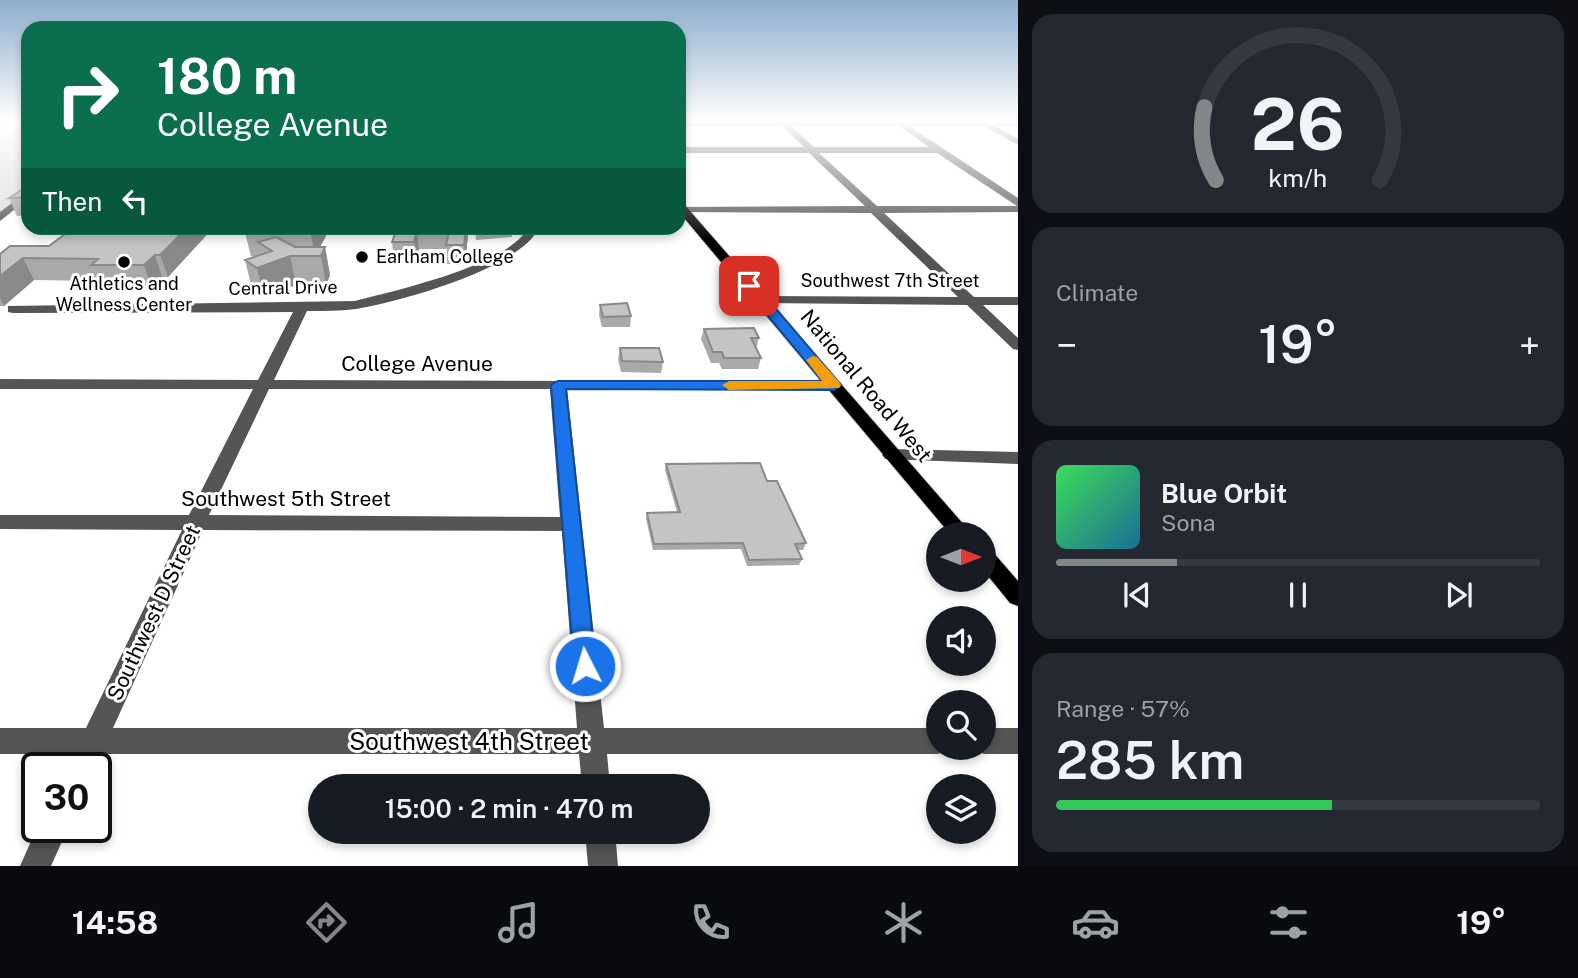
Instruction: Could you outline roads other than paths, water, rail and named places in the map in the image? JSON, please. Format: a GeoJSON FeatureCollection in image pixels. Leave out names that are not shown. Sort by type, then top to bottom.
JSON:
{"type":"FeatureCollection","features":[{"type":"Feature","properties":{"kind":"main road","name":"National Road West"},"geometry":{"type":"LineString","coordinates":[[686,213],[951,522]]}},
{"type":"Feature","properties":{"kind":"main road"},"geometry":{"type":"LineString","coordinates":[[996,567],[1010,578],[1018,597]]}},
{"type":"Feature","properties":{"kind":"street"},"geometry":{"type":"LineString","coordinates":[[823,161],[1018,346]]}},
{"type":"Feature","properties":{"kind":"street"},"geometry":{"type":"LineString","coordinates":[[955,161],[1018,203]]}},
{"type":"Feature","properties":{"kind":"street"},"geometry":{"type":"LineString","coordinates":[[0,219],[21,200]]}},
{"type":"Feature","properties":{"kind":"street"},"geometry":{"type":"LineString","coordinates":[[686,207],[1018,209]]}},
{"type":"Feature","properties":{"kind":"street","name":"Central Drive"},"geometry":{"type":"LineString","coordinates":[[13,309],[302,308],[355,305],[468,273],[516,246],[529,235]]}},
{"type":"Feature","properties":{"kind":"street","name":"Southwest 7th Street"},"geometry":{"type":"LineString","coordinates":[[761,300],[1018,301]]}},
{"type":"Feature","properties":{"kind":"street","name":"Southwest D Street"},"geometry":{"type":"LineString","coordinates":[[88,752],[196,523],[302,308]]}},
{"type":"Feature","properties":{"kind":"street","name":"College Avenue"},"geometry":{"type":"LineString","coordinates":[[0,384],[834,385]]}},
{"type":"Feature","properties":{"kind":"street"},"geometry":{"type":"LineString","coordinates":[[558,385],[595,774]]}},
{"type":"Feature","properties":{"kind":"street"},"geometry":{"type":"LineString","coordinates":[[891,455],[1018,457]]}},
{"type":"Feature","properties":{"kind":"street","name":"Southwest 5th Street"},"geometry":{"type":"LineString","coordinates":[[0,522],[572,524]]}},
{"type":"Feature","properties":{"kind":"street","name":"Southwest 4th Street"},"geometry":{"type":"LineString","coordinates":[[0,741],[926,741]]}},
{"type":"Feature","properties":{"kind":"street"},"geometry":{"type":"LineString","coordinates":[[996,741],[1018,741]]}},
{"type":"Feature","properties":{"kind":"street"},"geometry":{"type":"LineString","coordinates":[[35,866],[46,843]]}},
{"type":"Feature","properties":{"kind":"street"},"geometry":{"type":"LineString","coordinates":[[601,844],[603,866]]}},
{"type":"Feature","properties":{"kind":"place","name":"Earlham College"},"geometry":{"type":"Point","coordinates":[362,257]}},
{"type":"Feature","properties":{"kind":"place","name":"Athletics and Wellness Center"},"geometry":{"type":"Point","coordinates":[124,262]}}]}
